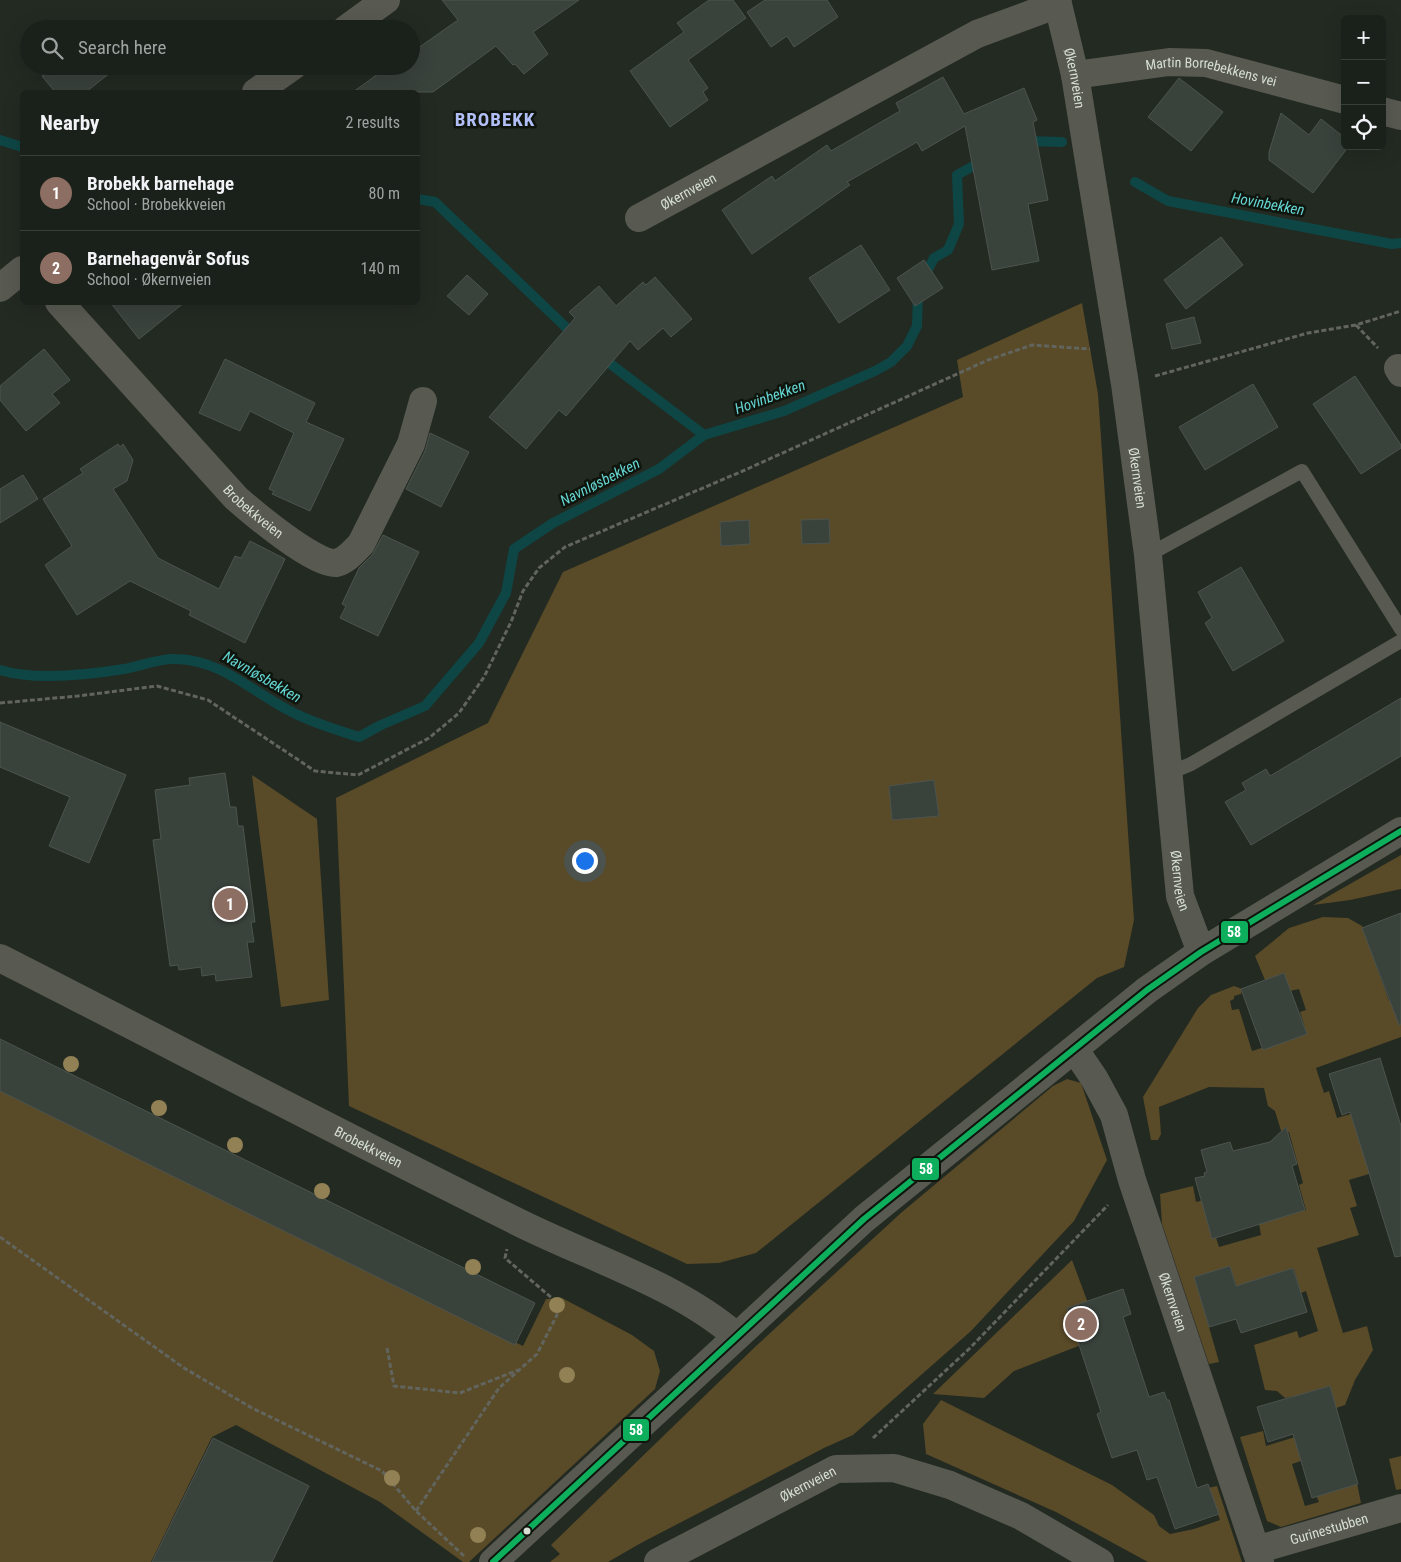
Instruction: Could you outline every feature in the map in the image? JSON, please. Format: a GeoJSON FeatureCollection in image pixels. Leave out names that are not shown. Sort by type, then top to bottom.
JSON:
{"type":"FeatureCollection","features":[{"type":"Feature","properties":{"kind":"street"},"geometry":{"type":"LineString","coordinates":[[358,20],[386,0]]}},
{"type":"Feature","properties":{"kind":"street","name":"Økernveien"},"geometry":{"type":"LineString","coordinates":[[640,218],[976,34],[1057,2],[1076,74],[1125,384],[1148,555],[1180,896],[1201,952]]}},
{"type":"Feature","properties":{"kind":"street","name":"Martin Borrebekkens vei"},"geometry":{"type":"LineString","coordinates":[[1076,74],[1169,62],[1206,63],[1341,99]]}},
{"type":"Feature","properties":{"kind":"street"},"geometry":{"type":"LineString","coordinates":[[259,90],[280,75]]}},
{"type":"Feature","properties":{"kind":"street"},"geometry":{"type":"LineString","coordinates":[[1386,112],[1401,116]]}},
{"type":"Feature","properties":{"kind":"street"},"geometry":{"type":"LineString","coordinates":[[0,288],[20,272]]}},
{"type":"Feature","properties":{"kind":"street","name":"Brobekkveien"},"geometry":{"type":"LineString","coordinates":[[62,305],[236,498],[268,525],[313,555],[328,561],[337,563],[348,557],[360,544],[411,444],[423,401]]}},
{"type":"Feature","properties":{"kind":"street"},"geometry":{"type":"LineString","coordinates":[[493,1562],[864,1219],[1160,980],[1201,952],[1401,831]]}},
{"type":"Feature","properties":{"kind":"street","name":"Brobekkveien"},"geometry":{"type":"LineString","coordinates":[[0,958],[514,1220],[679,1298],[707,1313],[736,1336]]}},
{"type":"Feature","properties":{"kind":"street","name":"Økernveien"},"geometry":{"type":"LineString","coordinates":[[1074,1050],[1094,1078],[1114,1115],[1132,1180],[1258,1556]]}},
{"type":"Feature","properties":{"kind":"street","name":"Økernveien"},"geometry":{"type":"LineString","coordinates":[[658,1562],[836,1469],[894,1468],[950,1486],[1021,1516],[1100,1562]]}},
{"type":"Feature","properties":{"kind":"street","name":"Gurinestubben"},"geometry":{"type":"LineString","coordinates":[[1258,1556],[1401,1508]]}},
{"type":"Feature","properties":{"kind":"lane"},"geometry":{"type":"LineString","coordinates":[[1148,555],[1302,471],[1401,629]]}},
{"type":"Feature","properties":{"kind":"lane"},"geometry":{"type":"LineString","coordinates":[[1169,773],[1191,764],[1401,641]]}},
{"type":"Feature","properties":{"kind":"path"},"geometry":{"type":"LineString","coordinates":[[1125,384],[1308,333],[1356,325],[1401,311]]}},
{"type":"Feature","properties":{"kind":"path"},"geometry":{"type":"LineString","coordinates":[[0,702],[41,700],[157,686],[208,700],[315,772],[358,775],[429,738],[459,713],[484,677],[511,622],[522,591],[539,568],[564,547],[745,470],[988,360],[1032,345],[1070,347],[1120,354]]}},
{"type":"Feature","properties":{"kind":"path"},"geometry":{"type":"LineString","coordinates":[[836,1469],[970,1348],[1132,1180]]}},
{"type":"Feature","properties":{"kind":"path"},"geometry":{"type":"LineString","coordinates":[[416,1511],[499,1388],[537,1354],[556,1315],[553,1299],[505,1258],[514,1220]]}},
{"type":"Feature","properties":{"kind":"path"},"geometry":{"type":"LineString","coordinates":[[0,1237],[184,1368],[252,1408],[382,1472],[416,1511],[470,1562]]}},
{"type":"Feature","properties":{"kind":"path"},"geometry":{"type":"LineString","coordinates":[[387,1348],[394,1386],[460,1393],[520,1369]]}},
{"type":"Feature","properties":{"kind":"shaded area"},"geometry":{"type":"Polygon","coordinates":[[[1082,303],[1098,394],[1134,920],[1124,967],[1097,978],[756,1253],[719,1263],[687,1264],[349,1106],[336,798],[488,723],[563,572],[963,397],[957,360],[1082,303]]]}},
{"type":"Feature","properties":{"kind":"shaded area"},"geometry":{"type":"Polygon","coordinates":[[[252,775],[317,819],[329,1000],[281,1007],[252,775]]]}},
{"type":"Feature","properties":{"kind":"shaded area"},"geometry":{"type":"Polygon","coordinates":[[[1401,855],[1401,889],[1350,900],[1313,905],[1401,855]]]}},
{"type":"Feature","properties":{"kind":"shaded area"},"geometry":{"type":"Polygon","coordinates":[[[1323,917],[1348,918],[1362,926],[1389,1001],[1401,997],[1401,1037],[1316,1068],[1324,1093],[1329,1091],[1337,1118],[1354,1113],[1372,1173],[1349,1180],[1357,1206],[1350,1208],[1359,1235],[1317,1248],[1343,1333],[1367,1326],[1373,1350],[1355,1380],[1345,1405],[1336,1408],[1330,1386],[1315,1390],[1320,1412],[1299,1455],[1301,1461],[1292,1464],[1305,1506],[1319,1502],[1316,1495],[1357,1483],[1361,1503],[1281,1527],[1267,1521],[1240,1437],[1263,1431],[1266,1446],[1308,1433],[1295,1396],[1285,1398],[1277,1391],[1265,1390],[1254,1345],[1297,1331],[1299,1338],[1318,1331],[1306,1291],[1301,1293],[1294,1269],[1237,1287],[1230,1267],[1195,1278],[1219,1362],[1209,1364],[1162,1224],[1160,1194],[1193,1186],[1196,1202],[1204,1200],[1219,1247],[1261,1235],[1259,1224],[1306,1210],[1299,1185],[1303,1183],[1289,1132],[1282,1134],[1275,1111],[1268,1106],[1264,1088],[1209,1087],[1159,1107],[1161,1134],[1158,1140],[1151,1140],[1143,1097],[1198,1008],[1211,995],[1234,986],[1242,989],[1241,994],[1234,996],[1234,999],[1230,1001],[1232,1010],[1239,1009],[1252,1051],[1307,1034],[1300,1012],[1306,1010],[1299,989],[1290,991],[1284,973],[1265,980],[1255,956],[1289,928],[1323,917]]]}},
{"type":"Feature","properties":{"kind":"shaded area"},"geometry":{"type":"Polygon","coordinates":[[[1067,1079],[1081,1083],[1107,1160],[1074,1221],[971,1331],[853,1435],[824,1448],[608,1562],[550,1562],[560,1554],[551,1545],[756,1346],[902,1212],[1053,1086],[1067,1079]]]}},
{"type":"Feature","properties":{"kind":"shaded area"},"geometry":{"type":"Polygon","coordinates":[[[0,1090],[523,1346],[546,1299],[562,1298],[632,1335],[654,1351],[660,1371],[655,1389],[469,1562],[463,1562],[380,1502],[236,1425],[212,1437],[151,1562],[0,1562],[0,1090]]]}},
{"type":"Feature","properties":{"kind":"shaded area"},"geometry":{"type":"Polygon","coordinates":[[[1072,1260],[1088,1303],[1081,1345],[1014,1371],[984,1398],[933,1394],[1072,1260]]]}},
{"type":"Feature","properties":{"kind":"shaded area"},"geometry":{"type":"Polygon","coordinates":[[[941,1400],[1112,1485],[1154,1515],[1159,1526],[1170,1534],[1194,1529],[1220,1520],[1208,1488],[1217,1486],[1242,1562],[1148,1562],[1056,1512],[926,1454],[923,1424],[941,1400]]]}},
{"type":"Feature","properties":{"kind":"shaded area"},"geometry":{"type":"Polygon","coordinates":[[[1401,1456],[1401,1489],[1396,1490],[1389,1459],[1401,1456]]]}},
{"type":"Feature","properties":{"kind":"building"},"geometry":{"type":"Polygon","coordinates":[[[442,0],[579,0],[533,32],[548,54],[524,74],[496,46],[433,92],[420,92],[420,90],[356,90],[377,75],[420,75],[420,47],[458,20],[442,0]]]}},
{"type":"Feature","properties":{"kind":"building"},"geometry":{"type":"Polygon","coordinates":[[[709,0],[733,0],[746,18],[688,60],[708,88],[703,92],[708,100],[670,127],[630,71],[684,32],[677,23],[709,0]]]}},
{"type":"Feature","properties":{"kind":"building"},"geometry":{"type":"Polygon","coordinates":[[[765,0],[827,0],[838,17],[794,47],[787,36],[771,47],[747,12],[765,0]]]}},
{"type":"Feature","properties":{"kind":"building"},"geometry":{"type":"Polygon","coordinates":[[[107,75],[88,90],[53,90],[42,76],[107,75]]]}},
{"type":"Feature","properties":{"kind":"building"},"geometry":{"type":"Polygon","coordinates":[[[943,77],[964,114],[1024,88],[1037,120],[1033,122],[1048,200],[1028,204],[1039,261],[992,270],[965,126],[922,151],[917,142],[847,182],[850,185],[752,254],[722,210],[772,176],[775,181],[827,145],[831,151],[900,111],[896,103],[943,77]]]}},
{"type":"Feature","properties":{"kind":"building"},"geometry":{"type":"Polygon","coordinates":[[[1179,78],[1223,112],[1191,151],[1148,117],[1179,78]]]}},
{"type":"Feature","properties":{"kind":"building"},"geometry":{"type":"Polygon","coordinates":[[[1281,113],[1309,135],[1321,119],[1341,135],[1341,150],[1346,150],[1313,193],[1269,160],[1269,152],[1281,113]]]}},
{"type":"Feature","properties":{"kind":"building"},"geometry":{"type":"Polygon","coordinates":[[[1221,237],[1243,265],[1186,309],[1164,280],[1221,237]]]}},
{"type":"Feature","properties":{"kind":"building"},"geometry":{"type":"Polygon","coordinates":[[[861,245],[890,290],[839,323],[809,278],[861,245]]]}},
{"type":"Feature","properties":{"kind":"building"},"geometry":{"type":"Polygon","coordinates":[[[924,260],[943,288],[915,306],[897,278],[924,260]]]}},
{"type":"Feature","properties":{"kind":"building"},"geometry":{"type":"Polygon","coordinates":[[[467,275],[488,294],[469,315],[447,296],[467,275]]]}},
{"type":"Feature","properties":{"kind":"building"},"geometry":{"type":"Polygon","coordinates":[[[655,277],[692,319],[671,337],[663,328],[638,350],[630,341],[566,416],[559,410],[526,449],[489,417],[575,318],[569,312],[599,286],[616,306],[643,282],[646,285],[655,277]]]}},
{"type":"Feature","properties":{"kind":"building"},"geometry":{"type":"Polygon","coordinates":[[[112,305],[181,305],[139,339],[112,305]]]}},
{"type":"Feature","properties":{"kind":"building"},"geometry":{"type":"Polygon","coordinates":[[[1194,317],[1201,343],[1172,349],[1166,324],[1194,317]]]}},
{"type":"Feature","properties":{"kind":"building"},"geometry":{"type":"Polygon","coordinates":[[[44,349],[70,380],[52,394],[60,403],[26,431],[0,400],[0,386],[44,349]]]}},
{"type":"Feature","properties":{"kind":"building"},"geometry":{"type":"Polygon","coordinates":[[[225,359],[315,403],[306,422],[344,439],[310,511],[272,494],[274,491],[269,489],[294,433],[250,411],[240,431],[199,413],[225,359]]]}},
{"type":"Feature","properties":{"kind":"building"},"geometry":{"type":"Polygon","coordinates":[[[1355,376],[1401,445],[1401,448],[1361,474],[1313,404],[1355,376]]]}},
{"type":"Feature","properties":{"kind":"building"},"geometry":{"type":"Polygon","coordinates":[[[1253,384],[1278,427],[1205,470],[1179,427],[1253,384]]]}},
{"type":"Feature","properties":{"kind":"building"},"geometry":{"type":"Polygon","coordinates":[[[430,433],[469,452],[441,507],[406,489],[425,451],[430,433]]]}},
{"type":"Feature","properties":{"kind":"building"},"geometry":{"type":"Polygon","coordinates":[[[118,444],[120,447],[123,444],[133,460],[127,481],[113,489],[158,558],[219,589],[235,556],[241,558],[250,541],[285,559],[245,643],[189,615],[191,611],[130,581],[77,615],[45,565],[72,546],[43,499],[83,473],[80,469],[118,444]]]}},
{"type":"Feature","properties":{"kind":"building"},"geometry":{"type":"Polygon","coordinates":[[[23,475],[38,499],[0,523],[0,489],[23,475]]]}},
{"type":"Feature","properties":{"kind":"building"},"geometry":{"type":"Polygon","coordinates":[[[829,519],[830,543],[802,544],[801,520],[829,519]]]}},
{"type":"Feature","properties":{"kind":"building"},"geometry":{"type":"Polygon","coordinates":[[[749,520],[750,544],[721,546],[720,522],[749,520]]]}},
{"type":"Feature","properties":{"kind":"building"},"geometry":{"type":"Polygon","coordinates":[[[383,535],[419,552],[378,636],[340,618],[346,606],[342,604],[359,568],[372,555],[383,535]]]}},
{"type":"Feature","properties":{"kind":"building"},"geometry":{"type":"Polygon","coordinates":[[[1241,567],[1284,641],[1233,671],[1205,623],[1212,618],[1198,592],[1241,567]]]}},
{"type":"Feature","properties":{"kind":"building"},"geometry":{"type":"Polygon","coordinates":[[[1401,698],[1401,756],[1251,845],[1225,802],[1246,790],[1242,783],[1266,769],[1270,776],[1401,698]]]}},
{"type":"Feature","properties":{"kind":"building"},"geometry":{"type":"Polygon","coordinates":[[[0,722],[126,775],[89,863],[49,846],[70,797],[0,767],[0,722]]]}},
{"type":"Feature","properties":{"kind":"building"},"geometry":{"type":"Polygon","coordinates":[[[225,773],[230,807],[236,807],[238,826],[243,826],[255,922],[251,922],[254,942],[247,942],[252,977],[216,981],[215,974],[202,976],[201,967],[179,970],[178,965],[170,966],[153,840],[161,839],[155,790],[190,785],[189,778],[225,773]]]}},
{"type":"Feature","properties":{"kind":"building"},"geometry":{"type":"Polygon","coordinates":[[[934,780],[939,816],[892,820],[889,786],[934,780]]]}},
{"type":"Feature","properties":{"kind":"building"},"geometry":{"type":"Polygon","coordinates":[[[1401,913],[1401,1024],[1399,1025],[1362,928],[1401,913]]]}},
{"type":"Feature","properties":{"kind":"building"},"geometry":{"type":"Polygon","coordinates":[[[1284,973],[1307,1034],[1263,1050],[1241,989],[1284,973]]]}},
{"type":"Feature","properties":{"kind":"building"},"geometry":{"type":"Polygon","coordinates":[[[0,1039],[535,1303],[515,1345],[0,1091],[0,1039]]]}},
{"type":"Feature","properties":{"kind":"building"},"geometry":{"type":"Polygon","coordinates":[[[1380,1058],[1401,1126],[1401,1256],[1395,1257],[1350,1112],[1342,1115],[1329,1074],[1380,1058]]]}},
{"type":"Feature","properties":{"kind":"building"},"geometry":{"type":"Polygon","coordinates":[[[1286,1127],[1297,1164],[1292,1166],[1305,1210],[1212,1239],[1195,1178],[1205,1176],[1204,1173],[1207,1172],[1201,1150],[1230,1142],[1233,1151],[1270,1142],[1286,1127]]]}},
{"type":"Feature","properties":{"kind":"building"},"geometry":{"type":"Polygon","coordinates":[[[1230,1266],[1236,1286],[1293,1268],[1307,1312],[1241,1333],[1236,1319],[1209,1327],[1194,1277],[1230,1266]]]}},
{"type":"Feature","properties":{"kind":"building"},"geometry":{"type":"Polygon","coordinates":[[[1123,1289],[1131,1314],[1123,1317],[1149,1397],[1164,1392],[1167,1400],[1169,1400],[1197,1488],[1208,1484],[1219,1514],[1175,1529],[1157,1477],[1147,1480],[1137,1450],[1112,1458],[1097,1414],[1101,1412],[1067,1308],[1123,1289]]]}},
{"type":"Feature","properties":{"kind":"building"},"geometry":{"type":"Polygon","coordinates":[[[1330,1386],[1358,1484],[1312,1498],[1293,1434],[1268,1442],[1257,1407],[1330,1386]]]}},
{"type":"Feature","properties":{"kind":"building"},"geometry":{"type":"Polygon","coordinates":[[[213,1438],[309,1486],[272,1562],[152,1562],[213,1438]]]}},
{"type":"Feature","properties":{"kind":"waterway","name":"Hovinbekken"},"geometry":{"type":"LineString","coordinates":[[0,140],[20,146]]}},
{"type":"Feature","properties":{"kind":"waterway","name":"Hovinbekken"},"geometry":{"type":"LineString","coordinates":[[1023,141],[1062,142]]}},
{"type":"Feature","properties":{"kind":"waterway","name":"Hovinbekken"},"geometry":{"type":"LineString","coordinates":[[923,279],[934,258],[948,250],[959,224],[957,175],[984,160]]}},
{"type":"Feature","properties":{"kind":"waterway","name":"Hovinbekken"},"geometry":{"type":"LineString","coordinates":[[1135,182],[1168,201],[1392,244],[1401,243]]}},
{"type":"Feature","properties":{"kind":"waterway","name":"Hovinbekken"},"geometry":{"type":"LineString","coordinates":[[420,199],[435,202],[575,336]]}},
{"type":"Feature","properties":{"kind":"waterway","name":"Hovinbekken"},"geometry":{"type":"LineString","coordinates":[[600,356],[704,435],[784,411],[875,371],[891,362],[907,346],[917,326],[918,293]]}},
{"type":"Feature","properties":{"kind":"waterway","name":"Navnløsbekken"},"geometry":{"type":"LineString","coordinates":[[0,670],[29,675],[62,676],[124,669],[164,660],[193,661],[223,671],[300,716],[359,737],[381,725],[425,706],[479,643],[506,593],[514,549],[553,523],[659,469],[704,435]]}},
{"type":"Feature","properties":{"kind":"transit line","name":"58"},"geometry":{"type":"LineString","coordinates":[[493,1562],[864,1219],[1147,990],[1201,952],[1401,831]]}},
{"type":"Feature","properties":{"kind":"place","name":"Brobekk barnehage"},"geometry":{"type":"Point","coordinates":[230,904]}},
{"type":"Feature","properties":{"kind":"place","name":"Barnehagenvår Sofus"},"geometry":{"type":"Point","coordinates":[1081,1324]}},
{"type":"Feature","properties":{"kind":"district","name":"BROBEKK"},"geometry":{"type":"Point","coordinates":[495,119]}}]}
